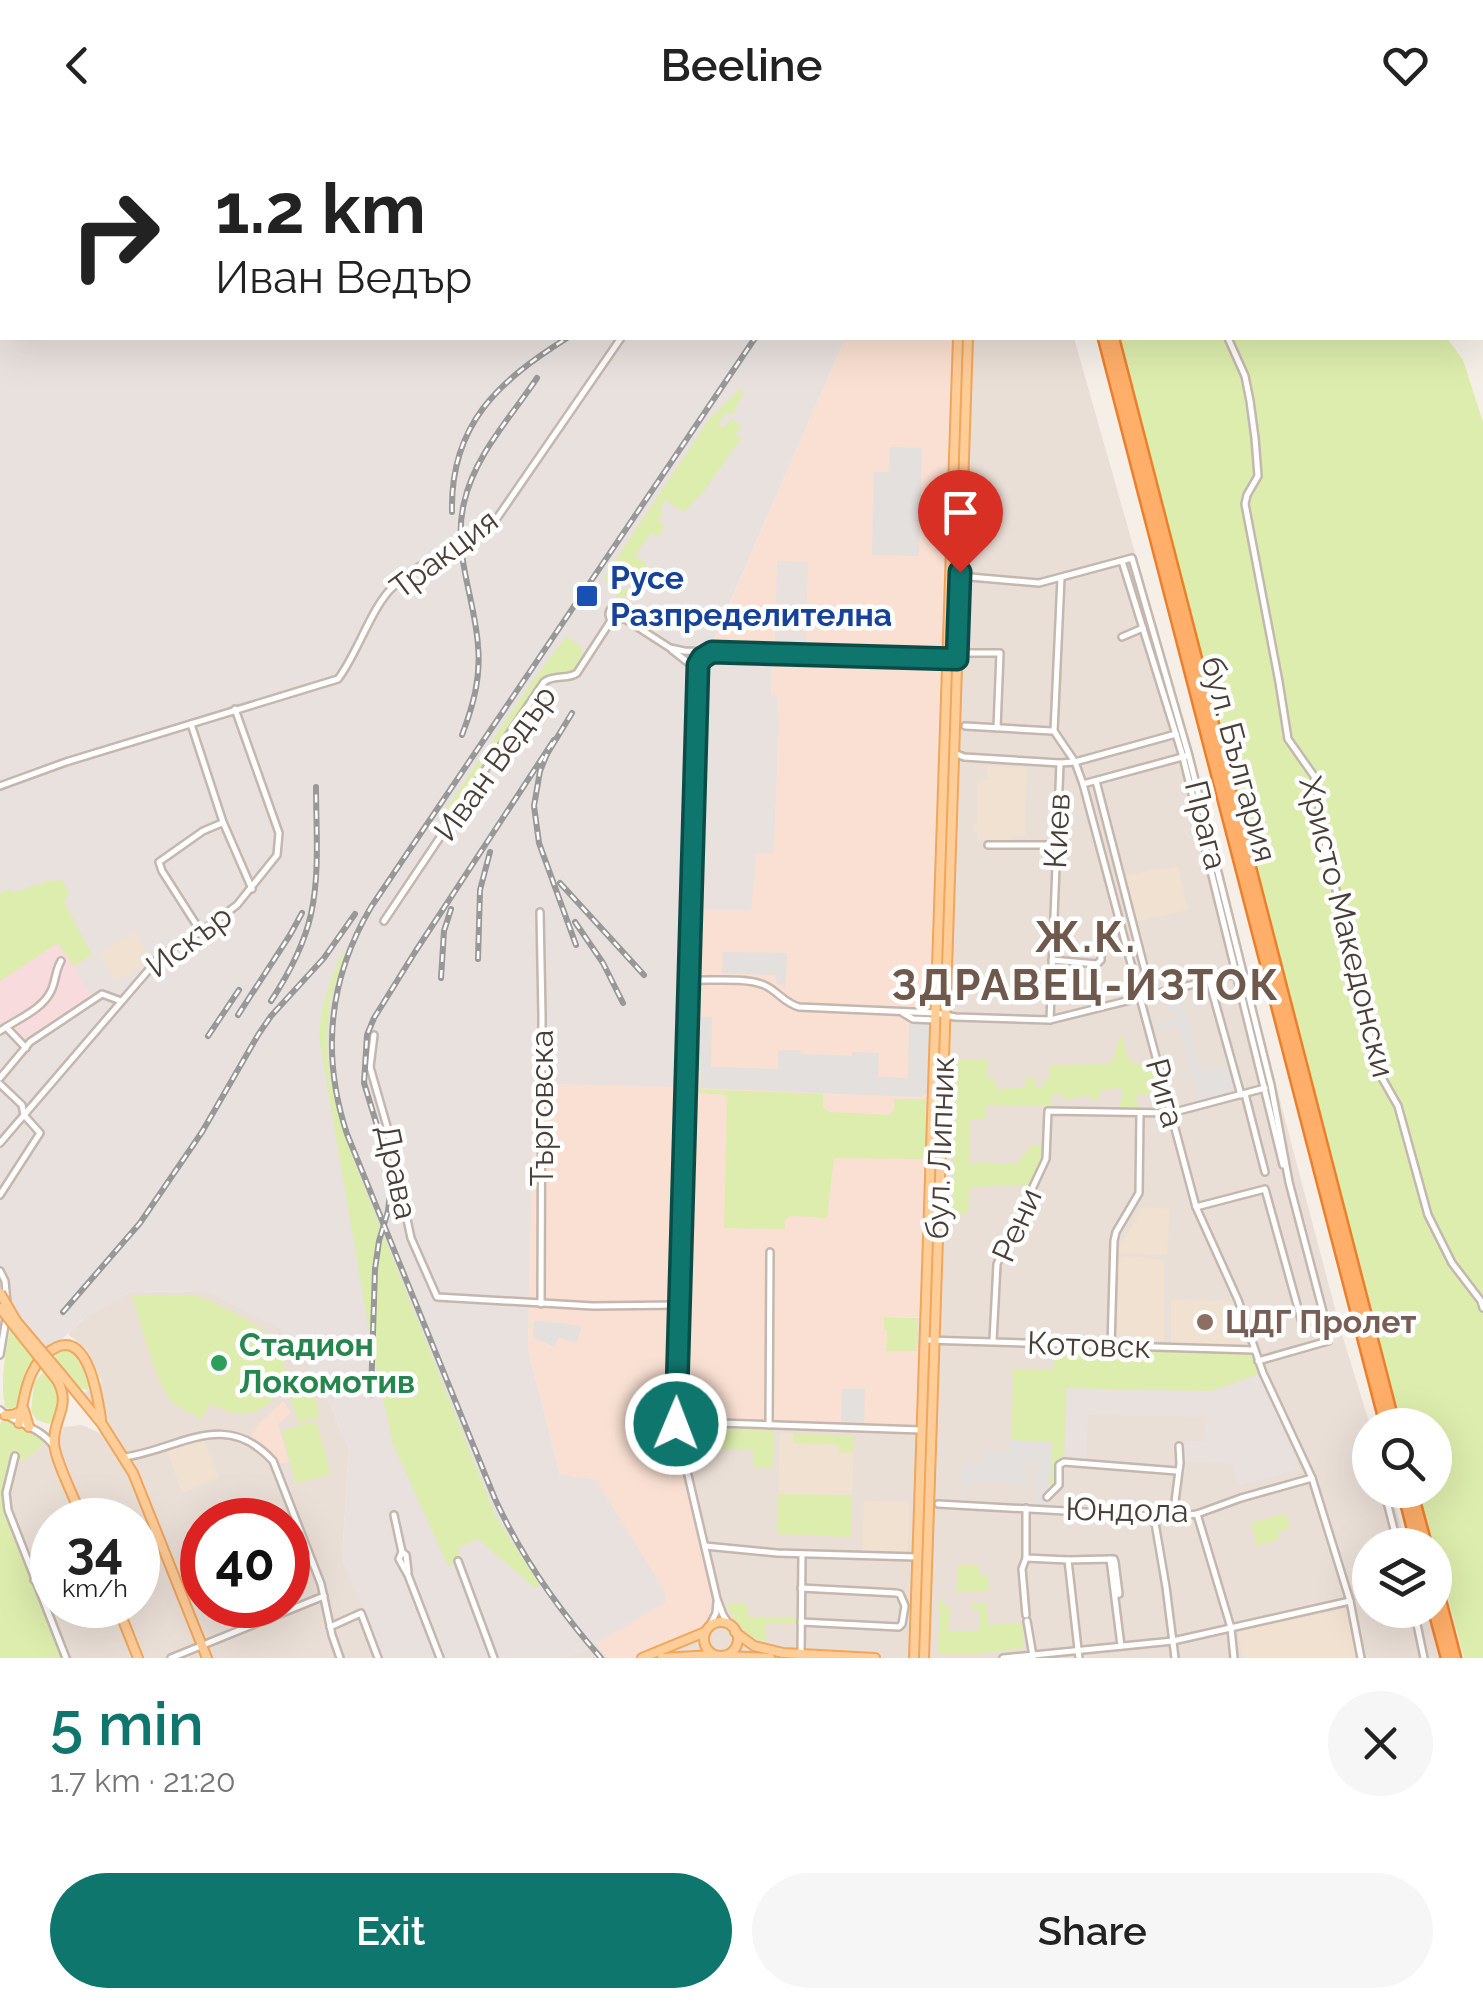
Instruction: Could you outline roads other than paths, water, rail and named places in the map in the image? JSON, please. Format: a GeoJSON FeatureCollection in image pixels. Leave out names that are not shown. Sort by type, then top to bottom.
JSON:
{"type":"FeatureCollection","features":[{"type":"Feature","properties":{"kind":"highway","name":"бул. България"},"geometry":{"type":"LineString","coordinates":[[1105,340],[1382,1408]]}},
{"type":"Feature","properties":{"kind":"highway","name":"бул. България"},"geometry":{"type":"LineString","coordinates":[[1113,340],[1390,1408]]}},
{"type":"Feature","properties":{"kind":"highway"},"geometry":{"type":"LineString","coordinates":[[1439,1628],[1447,1658]]}},
{"type":"Feature","properties":{"kind":"highway"},"geometry":{"type":"LineString","coordinates":[[1447,1628],[1455,1658]]}},
{"type":"Feature","properties":{"kind":"main road","name":"бул. Липник"},"geometry":{"type":"LineString","coordinates":[[943,1017],[959,436],[958,340]]}},
{"type":"Feature","properties":{"kind":"main road","name":"бул. Липник"},"geometry":{"type":"LineString","coordinates":[[959,436],[968,340]]}},
{"type":"Feature","properties":{"kind":"main road","name":"бул. Липник"},"geometry":{"type":"LineString","coordinates":[[914,1658],[922,1430],[959,755],[952,659]]}},
{"type":"Feature","properties":{"kind":"main road"},"geometry":{"type":"LineString","coordinates":[[0,1293],[60,1378],[64,1400],[54,1448],[74,1498]]}},
{"type":"Feature","properties":{"kind":"main road"},"geometry":{"type":"LineString","coordinates":[[0,1308],[102,1424],[125,1457],[142,1498]]}},
{"type":"Feature","properties":{"kind":"main road","name":"бул. Липник"},"geometry":{"type":"LineString","coordinates":[[924,1658],[932,1504],[929,1340]]}},
{"type":"Feature","properties":{"kind":"main road"},"geometry":{"type":"LineString","coordinates":[[19,1423],[36,1364],[59,1346],[72,1346],[91,1373],[102,1424]]}},
{"type":"Feature","properties":{"kind":"main road"},"geometry":{"type":"LineString","coordinates":[[81,1398],[91,1396],[97,1389]]}},
{"type":"Feature","properties":{"kind":"main road"},"geometry":{"type":"LineString","coordinates":[[2,1412],[13,1415],[23,1408]]}},
{"type":"Feature","properties":{"kind":"main road"},"geometry":{"type":"LineString","coordinates":[[23,1408],[29,1426]]}},
{"type":"Feature","properties":{"kind":"main road"},"geometry":{"type":"LineString","coordinates":[[160,1541],[207,1658]]}},
{"type":"Feature","properties":{"kind":"main road"},"geometry":{"type":"LineString","coordinates":[[642,1658],[723,1622],[754,1646],[783,1653],[875,1658]]}},
{"type":"Feature","properties":{"kind":"main road"},"geometry":{"type":"LineString","coordinates":[[126,1628],[138,1658]]}},
{"type":"Feature","properties":{"kind":"main road"},"geometry":{"type":"LineString","coordinates":[[708,1630],[704,1641],[707,1649],[721,1656],[736,1645],[733,1629]]}},
{"type":"Feature","properties":{"kind":"main road"},"geometry":{"type":"LineString","coordinates":[[662,1658],[770,1658]]}},
{"type":"Feature","properties":{"kind":"street","name":"Тракция"},"geometry":{"type":"LineString","coordinates":[[0,786],[338,679],[392,587],[437,555],[493,524],[620,340]]}},
{"type":"Feature","properties":{"kind":"street","name":"Христо Македонски"},"geometry":{"type":"LineString","coordinates":[[1229,340],[1250,400],[1258,476],[1245,504],[1288,738],[1314,776],[1324,838],[1378,1071],[1398,1106],[1428,1215],[1452,1263],[1483,1308]]}},
{"type":"Feature","properties":{"kind":"street","name":"Прага"},"geometry":{"type":"LineString","coordinates":[[1122,561],[1132,558],[1180,733],[1328,1327]]}},
{"type":"Feature","properties":{"kind":"street"},"geometry":{"type":"LineString","coordinates":[[959,755],[1075,762],[1180,733],[1122,561],[1038,582],[970,578]]}},
{"type":"Feature","properties":{"kind":"street"},"geometry":{"type":"LineString","coordinates":[[965,726],[1054,731],[1062,578]]}},
{"type":"Feature","properties":{"kind":"street"},"geometry":{"type":"LineString","coordinates":[[614,607],[622,610],[622,617],[612,619],[609,614],[614,607]]}},
{"type":"Feature","properties":{"kind":"street"},"geometry":{"type":"LineString","coordinates":[[622,617],[670,648],[690,664],[696,676]]}},
{"type":"Feature","properties":{"kind":"street","name":"Иван Ведър"},"geometry":{"type":"LineString","coordinates":[[384,920],[544,682],[574,676],[612,619]]}},
{"type":"Feature","properties":{"kind":"street"},"geometry":{"type":"LineString","coordinates":[[1122,636],[1151,626]]}},
{"type":"Feature","properties":{"kind":"street"},"geometry":{"type":"LineString","coordinates":[[670,648],[952,659],[967,653],[1000,653],[997,728]]}},
{"type":"Feature","properties":{"kind":"street"},"geometry":{"type":"LineString","coordinates":[[712,652],[699,662],[696,676],[676,1424],[718,1599],[733,1629]]}},
{"type":"Feature","properties":{"kind":"street","name":"Искър"},"geometry":{"type":"LineString","coordinates":[[0,1142],[158,959],[237,906],[278,854],[278,833],[235,710]]}},
{"type":"Feature","properties":{"kind":"street"},"geometry":{"type":"LineString","coordinates":[[190,724],[252,890]]}},
{"type":"Feature","properties":{"kind":"street","name":"Рига"},"geometry":{"type":"LineString","coordinates":[[1054,731],[1075,762],[1083,784],[1196,1207],[1238,1300],[1258,1361],[1312,1478],[1350,1601],[1361,1658]]}},
{"type":"Feature","properties":{"kind":"street"},"geometry":{"type":"LineString","coordinates":[[1083,784],[1186,756]]}},
{"type":"Feature","properties":{"kind":"street","name":"Киев"},"geometry":{"type":"LineString","coordinates":[[1050,1020],[1060,763]]}},
{"type":"Feature","properties":{"kind":"street"},"geometry":{"type":"LineString","coordinates":[[1096,782],[1152,994]]}},
{"type":"Feature","properties":{"kind":"street"},"geometry":{"type":"LineString","coordinates":[[202,932],[160,862],[203,830],[224,822]]}},
{"type":"Feature","properties":{"kind":"street"},"geometry":{"type":"LineString","coordinates":[[988,845],[1056,845]]}},
{"type":"Feature","properties":{"kind":"street","name":"Търговска"},"geometry":{"type":"LineString","coordinates":[[540,912],[540,1304]]}},
{"type":"Feature","properties":{"kind":"street"},"geometry":{"type":"LineString","coordinates":[[1052,960],[1097,964],[1101,948]]}},
{"type":"Feature","properties":{"kind":"street"},"geometry":{"type":"LineString","coordinates":[[26,1048],[3,1029],[45,1002],[61,961]]}},
{"type":"Feature","properties":{"kind":"street"},"geometry":{"type":"LineString","coordinates":[[688,980],[758,983],[800,1007],[1050,1020],[1240,973]]}},
{"type":"Feature","properties":{"kind":"street"},"geometry":{"type":"LineString","coordinates":[[1209,980],[1265,1172]]}},
{"type":"Feature","properties":{"kind":"street"},"geometry":{"type":"LineString","coordinates":[[0,1195],[39,1137],[39,1131],[0,1081],[30,1042],[102,994],[121,1000]]}},
{"type":"Feature","properties":{"kind":"street","name":"Драва"},"geometry":{"type":"LineString","coordinates":[[374,1035],[370,1067],[411,1238],[436,1297],[540,1304]]}},
{"type":"Feature","properties":{"kind":"street"},"geometry":{"type":"LineString","coordinates":[[1110,1346],[1114,1240],[1139,1193],[1140,1113],[1171,1113],[1268,1086]]}},
{"type":"Feature","properties":{"kind":"street","name":"Рени"},"geometry":{"type":"LineString","coordinates":[[993,1341],[997,1264],[1046,1159],[1048,1110],[1140,1113]]}},
{"type":"Feature","properties":{"kind":"street"},"geometry":{"type":"LineString","coordinates":[[1196,1207],[1266,1189],[1304,1330],[1328,1327],[1328,1340],[1258,1361]]}},
{"type":"Feature","properties":{"kind":"street"},"geometry":{"type":"LineString","coordinates":[[769,1425],[770,1252]]}},
{"type":"Feature","properties":{"kind":"street"},"geometry":{"type":"LineString","coordinates":[[0,1271],[8,1300],[0,1355]]}},
{"type":"Feature","properties":{"kind":"street"},"geometry":{"type":"LineString","coordinates":[[540,1304],[679,1304]]}},
{"type":"Feature","properties":{"kind":"street","name":"Котовск"},"geometry":{"type":"LineString","coordinates":[[929,1340],[1254,1350]]}},
{"type":"Feature","properties":{"kind":"street"},"geometry":{"type":"LineString","coordinates":[[2,1412],[39,1431],[54,1448]]}},
{"type":"Feature","properties":{"kind":"street"},"geometry":{"type":"LineString","coordinates":[[39,1431],[58,1422]]}},
{"type":"Feature","properties":{"kind":"street"},"geometry":{"type":"LineString","coordinates":[[676,1424],[922,1430]]}},
{"type":"Feature","properties":{"kind":"street"},"geometry":{"type":"LineString","coordinates":[[125,1457],[187,1438],[217,1434],[237,1436],[259,1447],[273,1462],[324,1596],[340,1658]]}},
{"type":"Feature","properties":{"kind":"street"},"geometry":{"type":"LineString","coordinates":[[1172,1517],[1180,1446]]}},
{"type":"Feature","properties":{"kind":"street"},"geometry":{"type":"LineString","coordinates":[[16,1456],[6,1494],[30,1569]]}},
{"type":"Feature","properties":{"kind":"street"},"geometry":{"type":"LineString","coordinates":[[1047,1496],[1059,1485],[1059,1465],[1064,1462],[1177,1471]]}},
{"type":"Feature","properties":{"kind":"street","name":"Юндола"},"geometry":{"type":"LineString","coordinates":[[932,1504],[1172,1517],[1197,1514],[1312,1478]]}},
{"type":"Feature","properties":{"kind":"street"},"geometry":{"type":"LineString","coordinates":[[1026,1508],[1026,1558],[1022,1569],[1032,1656]]}},
{"type":"Feature","properties":{"kind":"street"},"geometry":{"type":"LineString","coordinates":[[1197,1514],[1230,1628],[1234,1658]]}},
{"type":"Feature","properties":{"kind":"street"},"geometry":{"type":"LineString","coordinates":[[394,1515],[402,1552],[399,1559],[440,1658]]}},
{"type":"Feature","properties":{"kind":"street"},"geometry":{"type":"LineString","coordinates":[[1154,1517],[1174,1658]]}},
{"type":"Feature","properties":{"kind":"street"},"geometry":{"type":"LineString","coordinates":[[705,1546],[918,1557]]}},
{"type":"Feature","properties":{"kind":"street"},"geometry":{"type":"LineString","coordinates":[[801,1654],[802,1554]]}},
{"type":"Feature","properties":{"kind":"street"},"geometry":{"type":"LineString","coordinates":[[1026,1558],[1110,1559],[1121,1646]]}},
{"type":"Feature","properties":{"kind":"street"},"geometry":{"type":"LineString","coordinates":[[1068,1560],[1080,1654]]}},
{"type":"Feature","properties":{"kind":"street"},"geometry":{"type":"LineString","coordinates":[[458,1561],[494,1658]]}},
{"type":"Feature","properties":{"kind":"street"},"geometry":{"type":"LineString","coordinates":[[801,1622],[899,1627],[905,1606],[900,1594],[802,1588]]}},
{"type":"Feature","properties":{"kind":"street"},"geometry":{"type":"LineString","coordinates":[[170,1658],[324,1596]]}},
{"type":"Feature","properties":{"kind":"street"},"geometry":{"type":"LineString","coordinates":[[708,1630],[718,1599]]}},
{"type":"Feature","properties":{"kind":"street"},"geometry":{"type":"LineString","coordinates":[[1003,1658],[1080,1654],[1173,1641],[1350,1601]]}},
{"type":"Feature","properties":{"kind":"street"},"geometry":{"type":"LineString","coordinates":[[330,1627],[361,1612],[378,1658]]}},
{"type":"Feature","properties":{"kind":"street"},"geometry":{"type":"LineString","coordinates":[[54,1628],[66,1658]]}},
{"type":"Feature","properties":{"kind":"street"},"geometry":{"type":"LineString","coordinates":[[1418,1628],[1424,1658]]}},
{"type":"Feature","properties":{"kind":"railway"},"geometry":{"type":"LineString","coordinates":[[452,512],[460,454],[483,408],[520,371],[564,340]]}},
{"type":"Feature","properties":{"kind":"railway"},"geometry":{"type":"LineString","coordinates":[[601,1658],[542,1582],[495,1499],[347,1134],[334,1075],[334,1018],[346,961],[371,907],[754,340]]}},
{"type":"Feature","properties":{"kind":"railway"},"geometry":{"type":"LineString","coordinates":[[462,735],[475,692],[479,658],[462,557],[464,503],[485,453],[537,378]]}},
{"type":"Feature","properties":{"kind":"railway"},"geometry":{"type":"LineString","coordinates":[[572,713],[540,771],[534,806],[539,843],[576,945]]}},
{"type":"Feature","properties":{"kind":"railway"},"geometry":{"type":"LineString","coordinates":[[371,1395],[375,1269],[391,1185],[364,1083],[367,1035],[415,952],[554,740]]}},
{"type":"Feature","properties":{"kind":"railway"},"geometry":{"type":"LineString","coordinates":[[271,1001],[295,960],[311,914],[317,867],[316,787]]}},
{"type":"Feature","properties":{"kind":"railway"},"geometry":{"type":"LineString","coordinates":[[478,959],[480,890],[490,852]]}},
{"type":"Feature","properties":{"kind":"railway"},"geometry":{"type":"LineString","coordinates":[[560,883],[644,975]]}},
{"type":"Feature","properties":{"kind":"railway"},"geometry":{"type":"LineString","coordinates":[[441,978],[444,931],[451,909]]}},
{"type":"Feature","properties":{"kind":"railway"},"geometry":{"type":"LineString","coordinates":[[238,1015],[302,913]]}},
{"type":"Feature","properties":{"kind":"railway"},"geometry":{"type":"LineString","coordinates":[[63,1312],[140,1223],[202,1132],[271,1016],[324,958],[355,914]]}},
{"type":"Feature","properties":{"kind":"railway"},"geometry":{"type":"LineString","coordinates":[[575,922],[603,963],[623,1003]]}},
{"type":"Feature","properties":{"kind":"railway"},"geometry":{"type":"LineString","coordinates":[[208,1036],[239,990]]}},
{"type":"Feature","properties":{"kind":"place","name":"Русе Разпределителна"},"geometry":{"type":"Point","coordinates":[587,596]}},
{"type":"Feature","properties":{"kind":"place","name":"ЦДГ Пролет"},"geometry":{"type":"Point","coordinates":[1205,1322]}},
{"type":"Feature","properties":{"kind":"place","name":"Стадион Локомотив"},"geometry":{"type":"Point","coordinates":[219,1363]}},
{"type":"Feature","properties":{"kind":"district","name":"Ж.К. ЗДРАВЕЦ-ИЗТОК"},"geometry":{"type":"Point","coordinates":[1086,961]}}]}
